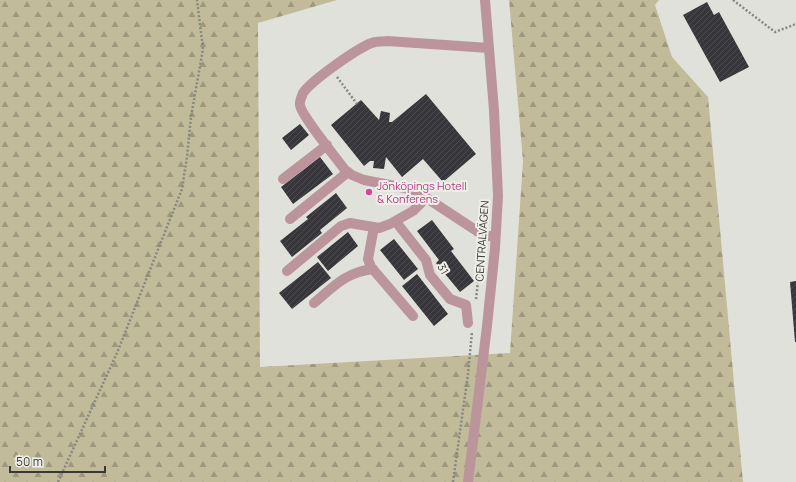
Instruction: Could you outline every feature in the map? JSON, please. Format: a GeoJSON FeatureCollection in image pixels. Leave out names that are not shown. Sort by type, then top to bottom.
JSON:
{"type":"FeatureCollection","features":[{"type":"Feature","properties":{"kind":"street","name":"CENTRALVÄGEN"},"geometry":{"type":"LineString","coordinates":[[468,482],[487,326],[498,196],[485,0]]}},
{"type":"Feature","properties":{"kind":"street"},"geometry":{"type":"LineString","coordinates":[[489,48],[388,41],[375,42],[356,51],[331,69],[303,93],[299,104],[302,112],[348,172],[352,175],[364,180],[405,188],[426,198],[483,236],[495,237]]}},
{"type":"Feature","properties":{"kind":"street"},"geometry":{"type":"LineString","coordinates":[[283,179],[327,145]]}},
{"type":"Feature","properties":{"kind":"street"},"geometry":{"type":"LineString","coordinates":[[290,219],[348,172]]}},
{"type":"Feature","properties":{"kind":"street"},"geometry":{"type":"LineString","coordinates":[[287,271],[341,226],[350,223],[379,228],[396,222],[413,211],[426,198]]}},
{"type":"Feature","properties":{"kind":"street","name":"31"},"geometry":{"type":"LineString","coordinates":[[396,222],[426,260],[430,275],[450,300],[466,305],[470,326]]}},
{"type":"Feature","properties":{"kind":"street"},"geometry":{"type":"LineString","coordinates":[[374,227],[368,259],[373,269],[413,316]]}},
{"type":"Feature","properties":{"kind":"street"},"geometry":{"type":"LineString","coordinates":[[314,303],[350,275],[361,270],[373,269]]}},
{"type":"Feature","properties":{"kind":"path"},"geometry":{"type":"LineString","coordinates":[[58,482],[117,353],[182,189],[191,117],[203,49],[197,0]]}},
{"type":"Feature","properties":{"kind":"path"},"geometry":{"type":"LineString","coordinates":[[733,0],[775,32],[796,24]]}},
{"type":"Feature","properties":{"kind":"path"},"geometry":{"type":"LineString","coordinates":[[331,69],[357,104]]}},
{"type":"Feature","properties":{"kind":"path"},"geometry":{"type":"LineString","coordinates":[[476,299],[483,236]]}},
{"type":"Feature","properties":{"kind":"path"},"geometry":{"type":"LineString","coordinates":[[453,482],[468,374],[470,326]]}},
{"type":"Feature","properties":{"kind":"green space"},"geometry":{"type":"Polygon","coordinates":[[[0,0],[337,0],[258,23],[260,367],[510,353],[523,161],[509,0],[659,0],[655,5],[672,57],[708,97],[743,482],[0,482],[0,0]]]}},
{"type":"Feature","properties":{"kind":"building"},"geometry":{"type":"Polygon","coordinates":[[[707,2],[714,15],[719,12],[749,67],[720,82],[683,15],[707,2]]]}},
{"type":"Feature","properties":{"kind":"building"},"geometry":{"type":"Polygon","coordinates":[[[426,94],[476,154],[443,182],[423,159],[402,177],[386,157],[384,169],[373,168],[374,161],[370,161],[364,166],[331,125],[361,100],[379,120],[381,111],[390,113],[389,122],[392,122],[426,94]]]}},
{"type":"Feature","properties":{"kind":"building"},"geometry":{"type":"Polygon","coordinates":[[[300,124],[309,135],[291,150],[282,138],[300,124]]]}},
{"type":"Feature","properties":{"kind":"building"},"geometry":{"type":"Polygon","coordinates":[[[320,157],[333,174],[293,204],[281,187],[320,157]]]}},
{"type":"Feature","properties":{"kind":"building"},"geometry":{"type":"Polygon","coordinates":[[[336,193],[347,208],[320,230],[322,233],[292,257],[280,241],[308,219],[306,217],[336,193]]]}},
{"type":"Feature","properties":{"kind":"building"},"geometry":{"type":"Polygon","coordinates":[[[432,220],[454,249],[451,251],[474,281],[460,292],[436,263],[439,260],[417,231],[432,220]]]}},
{"type":"Feature","properties":{"kind":"building"},"geometry":{"type":"Polygon","coordinates":[[[348,232],[358,246],[328,271],[317,257],[348,232]]]}},
{"type":"Feature","properties":{"kind":"building"},"geometry":{"type":"Polygon","coordinates":[[[394,239],[418,269],[404,280],[380,250],[394,239]]]}},
{"type":"Feature","properties":{"kind":"building"},"geometry":{"type":"Polygon","coordinates":[[[318,262],[331,278],[292,309],[279,293],[318,262]]]}},
{"type":"Feature","properties":{"kind":"building"},"geometry":{"type":"Polygon","coordinates":[[[417,274],[448,314],[434,326],[402,286],[417,274]]]}},
{"type":"Feature","properties":{"kind":"building"},"geometry":{"type":"Polygon","coordinates":[[[796,281],[796,342],[795,342],[790,282],[796,281]]]}},
{"type":"Feature","properties":{"kind":"place","name":"Jönköpings Hotell & Konferens"},"geometry":{"type":"Point","coordinates":[369,192]}}]}
